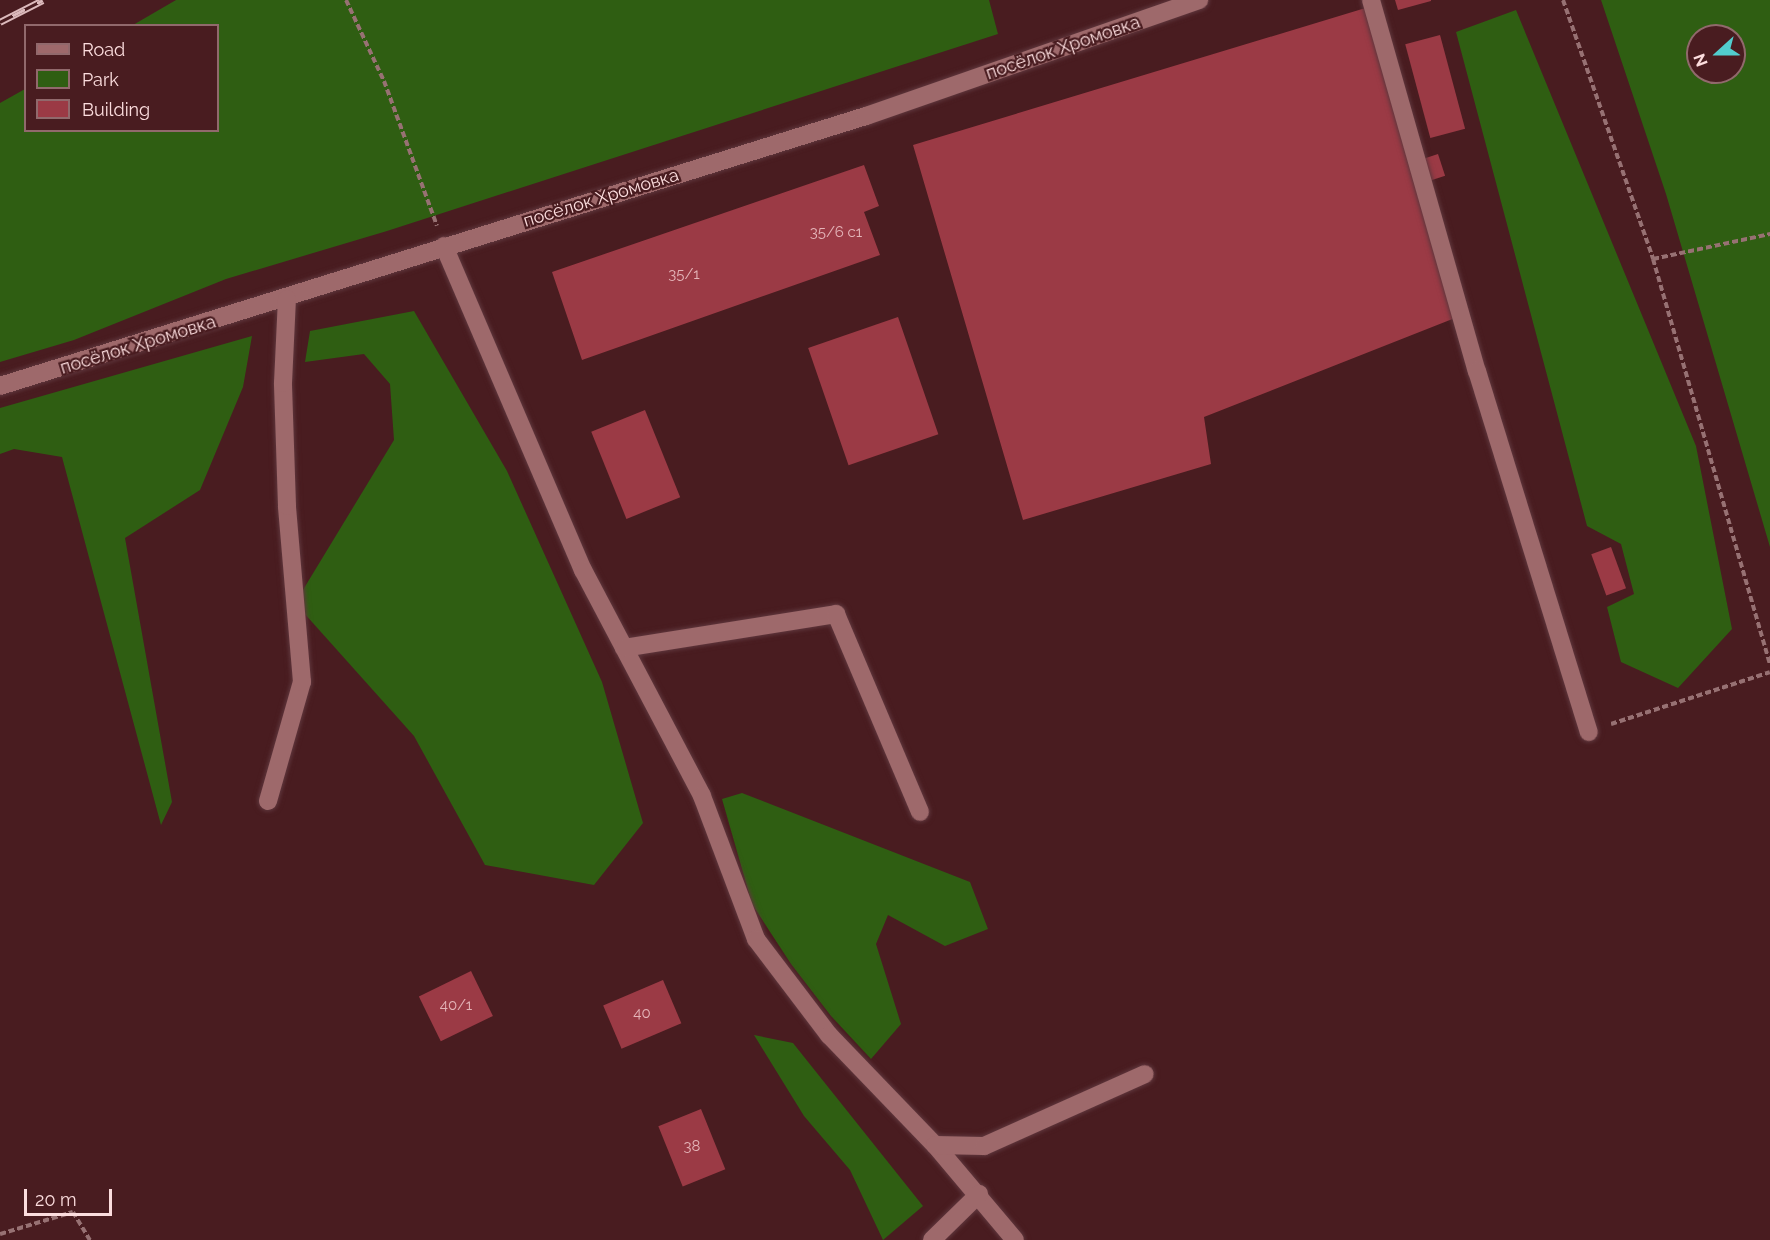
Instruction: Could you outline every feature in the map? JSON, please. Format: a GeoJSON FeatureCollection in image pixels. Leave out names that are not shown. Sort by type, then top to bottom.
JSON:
{"type":"FeatureCollection","features":[{"type":"Feature","properties":{"kind":"street","name":"посёлок Хромовка"},"geometry":{"type":"LineString","coordinates":[[0,386],[287,299],[444,246],[866,117],[1199,0]]}},
{"type":"Feature","properties":{"kind":"street"},"geometry":{"type":"LineString","coordinates":[[1371,0],[1473,360],[1589,732]]}},
{"type":"Feature","properties":{"kind":"street"},"geometry":{"type":"LineString","coordinates":[[444,246],[583,570],[702,796],[756,939],[829,1035],[936,1145],[1016,1240]]}},
{"type":"Feature","properties":{"kind":"street"},"geometry":{"type":"LineString","coordinates":[[268,801],[302,682],[287,506],[283,383],[287,299]]}},
{"type":"Feature","properties":{"kind":"street"},"geometry":{"type":"LineString","coordinates":[[624,648],[836,614],[920,812]]}},
{"type":"Feature","properties":{"kind":"street"},"geometry":{"type":"LineString","coordinates":[[936,1145],[984,1146],[1144,1074]]}},
{"type":"Feature","properties":{"kind":"street"},"geometry":{"type":"LineString","coordinates":[[932,1240],[979,1194]]}},
{"type":"Feature","properties":{"kind":"path"},"geometry":{"type":"LineString","coordinates":[[346,0],[384,81],[444,246]]}},
{"type":"Feature","properties":{"kind":"path"},"geometry":{"type":"LineString","coordinates":[[1563,0],[1653,259],[1770,664]]}},
{"type":"Feature","properties":{"kind":"path"},"geometry":{"type":"LineString","coordinates":[[1653,259],[1770,234]]}},
{"type":"Feature","properties":{"kind":"path"},"geometry":{"type":"LineString","coordinates":[[1589,732],[1770,672]]}},
{"type":"Feature","properties":{"kind":"path"},"geometry":{"type":"LineString","coordinates":[[0,1234],[74,1212],[90,1240]]}},
{"type":"Feature","properties":{"kind":"green space"},"geometry":{"type":"Polygon","coordinates":[[[176,0],[989,0],[998,34],[387,231],[226,279],[74,340],[0,362],[0,103],[24,90],[24,132],[219,132],[219,24],[135,24],[176,0]]]}},
{"type":"Feature","properties":{"kind":"green space"},"geometry":{"type":"Polygon","coordinates":[[[1601,0],[1770,0],[1770,547],[1666,194],[1601,0]]]}},
{"type":"Feature","properties":{"kind":"green space"},"geometry":{"type":"Polygon","coordinates":[[[1516,10],[1696,446],[1732,629],[1678,688],[1621,662],[1607,607],[1634,594],[1621,544],[1587,526],[1456,32],[1516,10]]]}},
{"type":"Feature","properties":{"kind":"green space"},"geometry":{"type":"Polygon","coordinates":[[[414,311],[507,471],[602,682],[643,823],[594,885],[485,865],[414,736],[295,603],[394,440],[390,384],[364,354],[305,362],[310,331],[414,311]]]}},
{"type":"Feature","properties":{"kind":"green space"},"geometry":{"type":"Polygon","coordinates":[[[252,336],[243,387],[200,490],[125,538],[172,802],[161,825],[62,457],[14,449],[0,454],[0,408],[252,336]]]}},
{"type":"Feature","properties":{"kind":"green space"},"geometry":{"type":"Polygon","coordinates":[[[742,793],[970,882],[988,929],[945,946],[888,915],[876,944],[901,1024],[871,1059],[831,1016],[791,964],[752,904],[722,799],[742,793]]]}},
{"type":"Feature","properties":{"kind":"green space"},"geometry":{"type":"Polygon","coordinates":[[[754,1035],[793,1043],[923,1206],[883,1240],[850,1170],[804,1116],[754,1035]]]}},
{"type":"Feature","properties":{"kind":"building"},"geometry":{"type":"Polygon","coordinates":[[[1395,0],[1431,0],[1431,1],[1398,10],[1395,0]]]}},
{"type":"Feature","properties":{"kind":"building"},"geometry":{"type":"Polygon","coordinates":[[[1372,6],[1455,318],[1204,417],[1211,464],[1023,520],[913,145],[1372,6]]]}},
{"type":"Feature","properties":{"kind":"building"},"geometry":{"type":"Polygon","coordinates":[[[1440,35],[1465,129],[1430,138],[1405,44],[1440,35]]]}},
{"type":"Feature","properties":{"kind":"building"},"geometry":{"type":"Polygon","coordinates":[[[1438,154],[1445,176],[1426,182],[1419,160],[1438,154]]]}},
{"type":"Feature","properties":{"kind":"building"},"geometry":{"type":"Polygon","coordinates":[[[864,165],[879,206],[864,212],[880,255],[582,360],[552,272],[864,165]]]}},
{"type":"Feature","properties":{"kind":"building"},"geometry":{"type":"Polygon","coordinates":[[[898,317],[938,434],[849,465],[808,348],[898,317]]]}},
{"type":"Feature","properties":{"kind":"building"},"geometry":{"type":"Polygon","coordinates":[[[645,410],[680,497],[626,519],[591,432],[645,410]]]}},
{"type":"Feature","properties":{"kind":"building"},"geometry":{"type":"Polygon","coordinates":[[[1611,547],[1626,588],[1606,596],[1591,554],[1611,547]]]}},
{"type":"Feature","properties":{"kind":"building"},"geometry":{"type":"Polygon","coordinates":[[[471,971],[493,1016],[441,1041],[419,996],[471,971]]]}},
{"type":"Feature","properties":{"kind":"building"},"geometry":{"type":"Polygon","coordinates":[[[663,980],[681,1023],[622,1049],[603,1005],[663,980]]]}},
{"type":"Feature","properties":{"kind":"building"},"geometry":{"type":"Polygon","coordinates":[[[701,1109],[725,1169],[683,1186],[658,1126],[701,1109]]]}},
{"type":"Feature","properties":{"kind":"railway"},"geometry":{"type":"LineString","coordinates":[[0,22],[43,0]]}}]}
